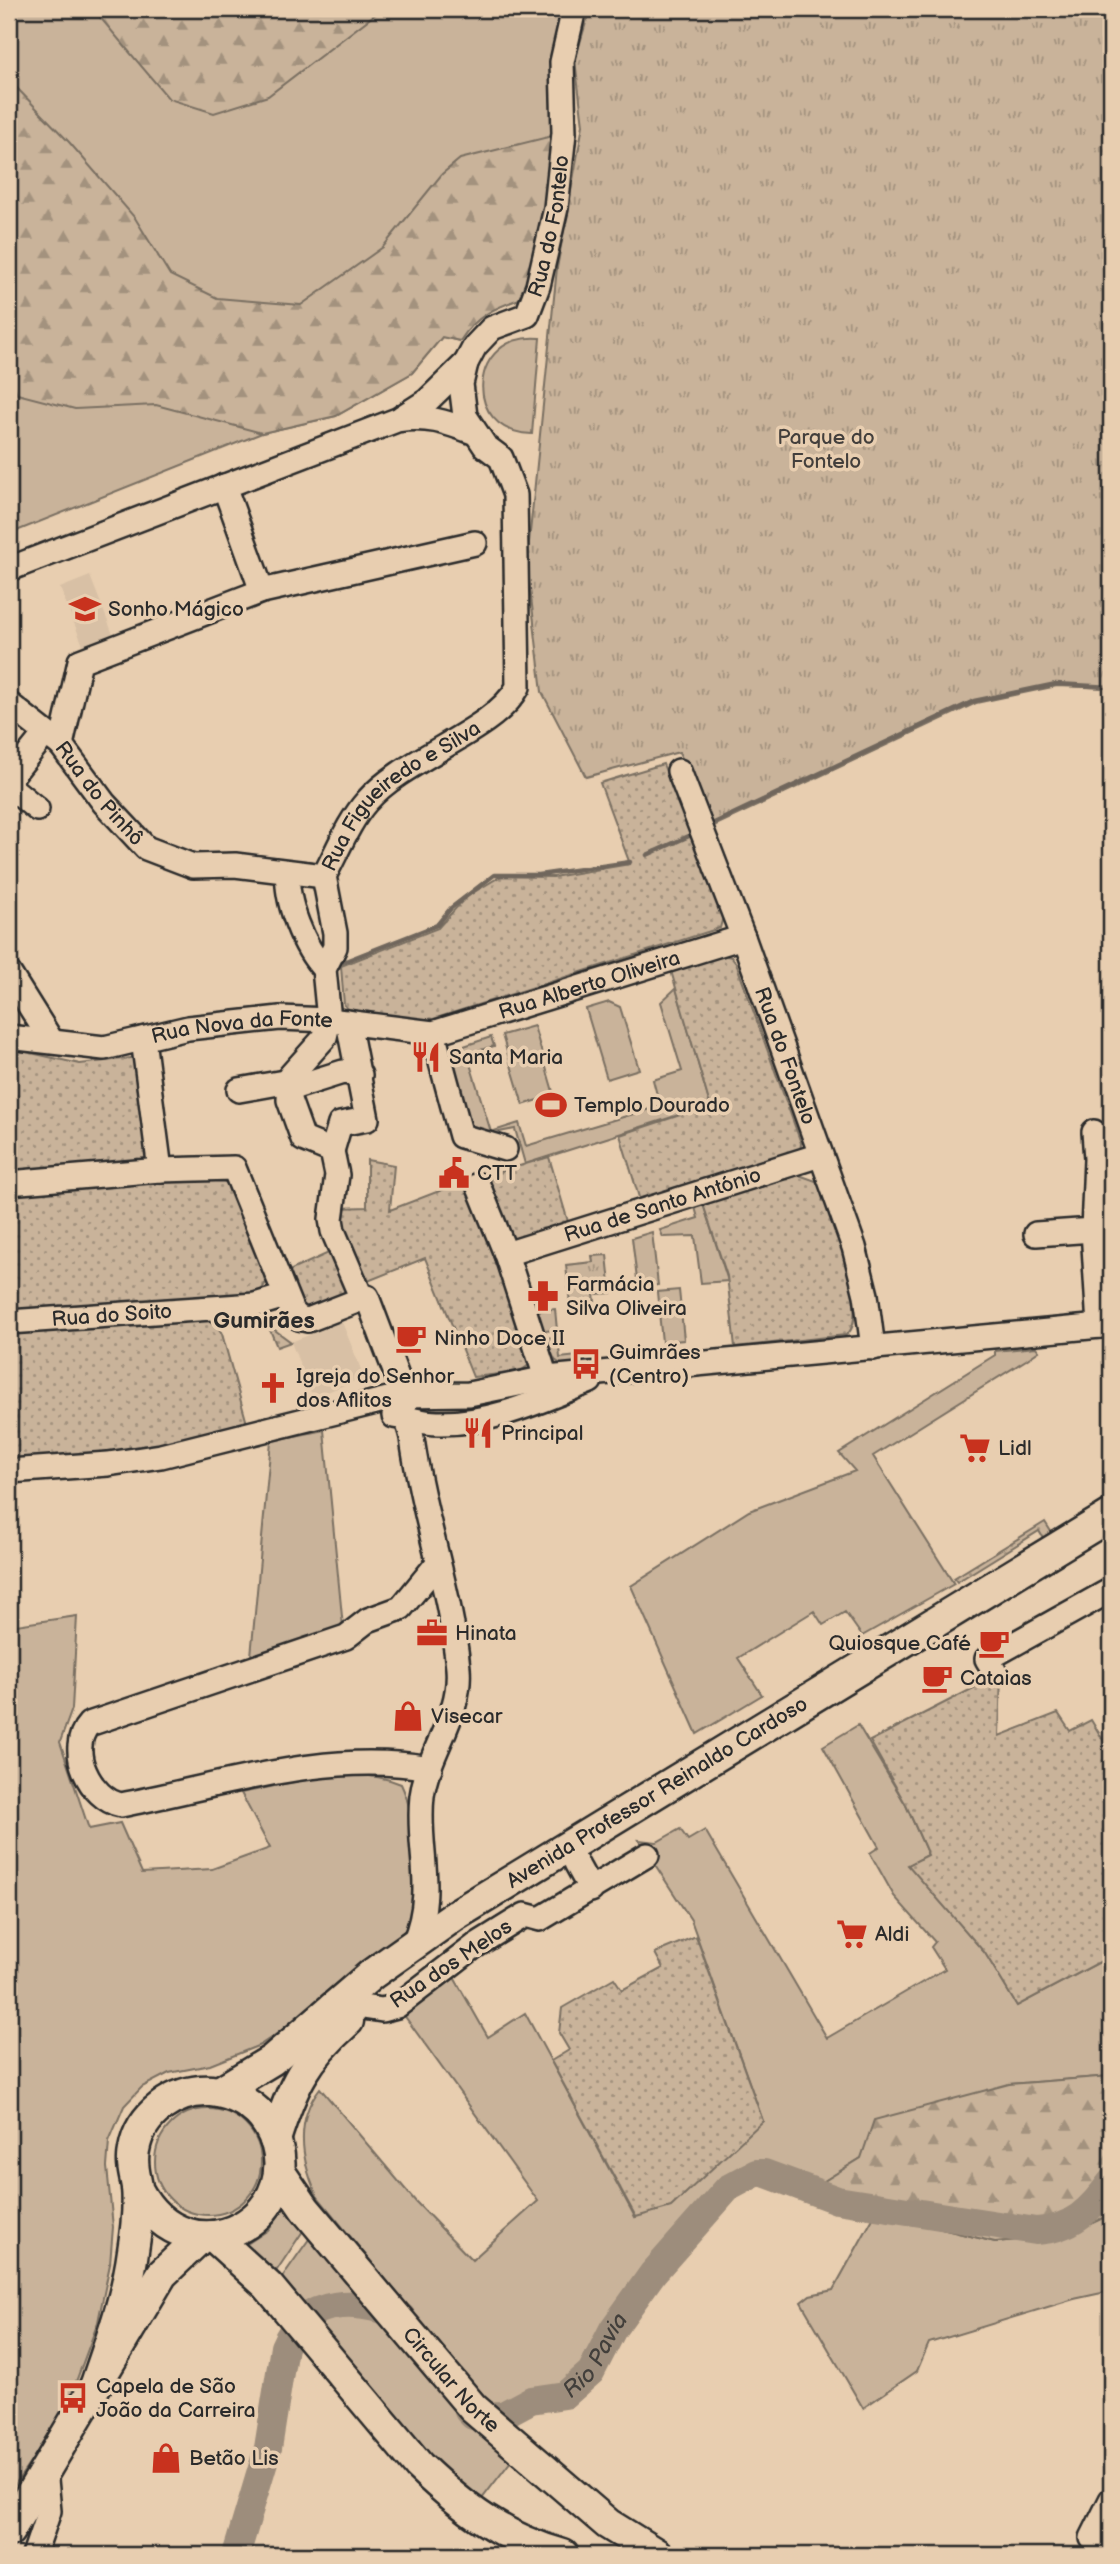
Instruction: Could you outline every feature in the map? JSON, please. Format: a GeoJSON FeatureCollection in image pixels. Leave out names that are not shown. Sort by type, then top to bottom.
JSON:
{"type":"FeatureCollection","features":[{"type":"Feature","properties":{"kind":"main road","name":"Avenida Professor Reinaldo Cardoso"},"geometry":{"type":"LineString","coordinates":[[219,2092],[272,2060],[414,1943],[545,1858],[1111,1515]]}},
{"type":"Feature","properties":{"kind":"main road","name":"Avenida Professor Reinaldo Cardoso"},"geometry":{"type":"LineString","coordinates":[[275,2140],[290,2091],[321,2045],[363,2007],[433,1953],[1111,1536]]}},
{"type":"Feature","properties":{"kind":"main road"},"geometry":{"type":"LineString","coordinates":[[96,2384],[127,2285],[134,2249],[137,2189],[133,2169],[134,2150],[140,2131],[151,2115],[184,2094],[219,2092],[238,2098],[254,2108],[267,2123],[275,2140],[279,2171],[268,2202],[258,2215],[237,2229],[207,2236],[180,2232],[162,2222],[147,2207],[137,2189]]}},
{"type":"Feature","properties":{"kind":"main road","name":"Circular Norte"},"geometry":{"type":"LineString","coordinates":[[279,2171],[290,2190],[449,2382],[523,2453],[608,2524],[658,2555]]}},
{"type":"Feature","properties":{"kind":"main road"},"geometry":{"type":"LineString","coordinates":[[207,2236],[239,2256],[281,2301],[419,2466],[474,2515],[521,2542],[563,2555]]}},
{"type":"Feature","properties":{"kind":"main road"},"geometry":{"type":"LineString","coordinates":[[9,2531],[162,2274],[207,2236]]}},
{"type":"Feature","properties":{"kind":"street","name":"Rua do Fontelo"},"geometry":{"type":"LineString","coordinates":[[518,687],[514,495],[501,458],[473,432],[461,401],[466,363],[475,346],[492,328],[509,319],[527,315],[538,286],[556,208],[564,133],[562,62],[574,9]]}},
{"type":"Feature","properties":{"kind":"street"},"geometry":{"type":"LineString","coordinates":[[397,420],[428,401],[466,363]]}},
{"type":"Feature","properties":{"kind":"street"},"geometry":{"type":"LineString","coordinates":[[9,569],[397,420],[419,416],[440,419],[473,432]]}},
{"type":"Feature","properties":{"kind":"street"},"geometry":{"type":"LineString","coordinates":[[224,486],[262,591]]}},
{"type":"Feature","properties":{"kind":"street"},"geometry":{"type":"LineString","coordinates":[[9,779],[53,739],[80,662],[262,591],[475,543]]}},
{"type":"Feature","properties":{"kind":"street","name":"Rua Figueiredo e Silva"},"geometry":{"type":"LineString","coordinates":[[332,1151],[340,1124],[367,1119],[360,1075],[338,1021],[324,970],[335,947],[335,933],[324,876],[367,801],[427,754],[505,708],[518,687]]}},
{"type":"Feature","properties":{"kind":"street","name":"Rua do Pinhô"},"geometry":{"type":"LineString","coordinates":[[9,704],[53,739],[104,803],[146,849],[193,866],[236,865],[324,876]]}},
{"type":"Feature","properties":{"kind":"street","name":"Rua do Fontelo"},"geometry":{"type":"LineString","coordinates":[[679,771],[743,937],[861,1272],[873,1348]]}},
{"type":"Feature","properties":{"kind":"street"},"geometry":{"type":"LineString","coordinates":[[9,786],[37,809]]}},
{"type":"Feature","properties":{"kind":"street"},"geometry":{"type":"LineString","coordinates":[[288,872],[297,920],[306,945],[324,970]]}},
{"type":"Feature","properties":{"kind":"street","name":"Rua Alberto Oliveira"},"geometry":{"type":"LineString","coordinates":[[433,1033],[743,937]]}},
{"type":"Feature","properties":{"kind":"street"},"geometry":{"type":"LineString","coordinates":[[9,973],[51,1040]]}},
{"type":"Feature","properties":{"kind":"street","name":"Rua Nova da Fonte"},"geometry":{"type":"LineString","coordinates":[[9,1037],[104,1048],[188,1028],[280,1018],[338,1021],[433,1033]]}},
{"type":"Feature","properties":{"kind":"street"},"geometry":{"type":"LineString","coordinates":[[338,1021],[289,1076],[289,1100],[303,1139],[332,1151],[337,1175],[331,1219],[333,1231],[362,1298]]}},
{"type":"Feature","properties":{"kind":"street"},"geometry":{"type":"LineString","coordinates":[[433,1033],[461,1136],[505,1149]]}},
{"type":"Feature","properties":{"kind":"street"},"geometry":{"type":"LineString","coordinates":[[143,1039],[160,1170]]}},
{"type":"Feature","properties":{"kind":"street"},"geometry":{"type":"LineString","coordinates":[[239,1090],[289,1085],[343,1072],[360,1075]]}},
{"type":"Feature","properties":{"kind":"street"},"geometry":{"type":"LineString","coordinates":[[9,1471],[94,1465],[161,1456],[294,1423],[381,1414],[409,1403],[469,1394],[550,1387],[616,1371],[1105,1326],[1093,1230],[1096,1159],[1094,1132]]}},
{"type":"Feature","properties":{"kind":"street","name":"Rua de Santo António"},"geometry":{"type":"LineString","coordinates":[[506,1254],[820,1156]]}},
{"type":"Feature","properties":{"kind":"street"},"geometry":{"type":"LineString","coordinates":[[9,1183],[160,1170],[234,1168],[285,1296],[299,1318],[308,1320],[319,1317],[367,1297],[409,1403],[418,1482],[458,1668],[458,1684],[449,1724],[430,1768],[422,1796],[427,1898],[414,1943]]}},
{"type":"Feature","properties":{"kind":"street"},"geometry":{"type":"LineString","coordinates":[[478,1185],[506,1254],[550,1387]]}},
{"type":"Feature","properties":{"kind":"street"},"geometry":{"type":"LineString","coordinates":[[1036,1234],[1093,1230]]}},
{"type":"Feature","properties":{"kind":"street","name":"Rua do Soito"},"geometry":{"type":"LineString","coordinates":[[9,1322],[255,1305],[285,1296]]}},
{"type":"Feature","properties":{"kind":"street"},"geometry":{"type":"LineString","coordinates":[[430,1768],[406,1763],[318,1763],[121,1805],[108,1802],[100,1796],[84,1767],[79,1748],[80,1734],[89,1724],[346,1637],[368,1620],[401,1608],[437,1563]]}},
{"type":"Feature","properties":{"kind":"street"},"geometry":{"type":"LineString","coordinates":[[995,1672],[987,1659],[1111,1590]]}},
{"type":"Feature","properties":{"kind":"street","name":"Rua dos Melos"},"geometry":{"type":"LineString","coordinates":[[363,2007],[382,2010],[397,2006],[475,1946],[525,1915],[540,1919],[647,1855]]}},
{"type":"Feature","properties":{"kind":"street"},"geometry":{"type":"LineString","coordinates":[[576,1863],[591,1890]]}},
{"type":"Feature","properties":{"kind":"street"},"geometry":{"type":"LineString","coordinates":[[34,2555],[48,2511],[45,2469]]}},
{"type":"Feature","properties":{"kind":"street"},"geometry":{"type":"LineString","coordinates":[[1104,2549],[1111,2500]]}},
{"type":"Feature","properties":{"kind":"shaded area","name":"Sonho Mágico"},"geometry":{"type":"Polygon","coordinates":[[[90,576],[114,637],[84,648],[60,588],[90,576]]]}},
{"type":"Feature","properties":{"kind":"shaded area"},"geometry":{"type":"Polygon","coordinates":[[[342,1322],[364,1377],[313,1398],[291,1342],[342,1322]]]}},
{"type":"Feature","properties":{"kind":"green space"},"geometry":{"type":"Polygon","coordinates":[[[9,9],[565,9],[556,135],[525,297],[505,304],[480,318],[460,341],[442,337],[412,373],[336,416],[262,433],[9,534],[9,9]]]}},
{"type":"Feature","properties":{"kind":"green space"},"geometry":{"type":"Polygon","coordinates":[[[93,9],[382,9],[268,96],[214,113],[169,99],[93,9]]]}},
{"type":"Feature","properties":{"kind":"green space","name":"Parque do Fontelo"},"geometry":{"type":"Polygon","coordinates":[[[590,9],[1111,9],[1111,688],[1057,686],[976,703],[714,826],[679,752],[586,777],[542,692],[527,562],[557,268],[583,125],[575,60],[590,9]]]}},
{"type":"Feature","properties":{"kind":"green space"},"geometry":{"type":"Polygon","coordinates":[[[14,85],[69,142],[135,218],[170,275],[217,298],[301,305],[383,247],[442,174],[460,159],[556,135],[541,237],[525,297],[505,304],[480,318],[460,341],[442,337],[412,373],[336,416],[262,433],[156,405],[75,409],[17,394],[9,369],[9,86],[14,85]]]}},
{"type":"Feature","properties":{"kind":"green space"},"geometry":{"type":"Polygon","coordinates":[[[540,338],[532,434],[509,429],[493,418],[484,401],[482,383],[487,365],[498,350],[516,340],[540,338]]]}},
{"type":"Feature","properties":{"kind":"green space"},"geometry":{"type":"Polygon","coordinates":[[[663,764],[723,917],[720,928],[427,1021],[353,1013],[344,1005],[341,966],[438,928],[466,897],[501,876],[553,877],[630,864],[600,783],[663,764]]]}},
{"type":"Feature","properties":{"kind":"green space"},"geometry":{"type":"Polygon","coordinates":[[[724,955],[731,957],[736,963],[801,1143],[800,1153],[641,1204],[620,1135],[710,1105],[671,971],[724,955]]]}},
{"type":"Feature","properties":{"kind":"green space"},"geometry":{"type":"Polygon","coordinates":[[[676,988],[710,1105],[525,1164],[515,1129],[489,1134],[469,1124],[450,1054],[458,1048],[491,1037],[494,1046],[467,1054],[491,1132],[519,1123],[526,1146],[660,1106],[653,1080],[682,1071],[661,1002],[676,988]]]}},
{"type":"Feature","properties":{"kind":"green space"},"geometry":{"type":"Polygon","coordinates":[[[609,1002],[620,1007],[639,1069],[607,1079],[586,1009],[609,1002]]]}},
{"type":"Feature","properties":{"kind":"green space"},"geometry":{"type":"Polygon","coordinates":[[[534,1026],[554,1095],[523,1105],[502,1035],[534,1026]]]}},
{"type":"Feature","properties":{"kind":"green space"},"geometry":{"type":"Polygon","coordinates":[[[9,1048],[80,1064],[139,1057],[151,1163],[9,1172],[9,1048]]]}},
{"type":"Feature","properties":{"kind":"green space"},"geometry":{"type":"Polygon","coordinates":[[[549,1157],[569,1225],[512,1240],[500,1224],[486,1176],[549,1157]]]}},
{"type":"Feature","properties":{"kind":"green space"},"geometry":{"type":"Polygon","coordinates":[[[367,1160],[394,1165],[390,1210],[465,1181],[531,1353],[529,1365],[519,1372],[473,1377],[425,1258],[363,1283],[342,1234],[339,1208],[367,1207],[367,1160]]]}},
{"type":"Feature","properties":{"kind":"green space"},"geometry":{"type":"Polygon","coordinates":[[[799,1175],[816,1181],[831,1212],[852,1285],[853,1324],[846,1335],[735,1347],[727,1276],[703,1204],[799,1175]]]}},
{"type":"Feature","properties":{"kind":"green space"},"geometry":{"type":"Polygon","coordinates":[[[219,1178],[232,1187],[264,1269],[265,1284],[259,1294],[9,1315],[9,1192],[219,1178]]]}},
{"type":"Feature","properties":{"kind":"green space"},"geometry":{"type":"Polygon","coordinates":[[[703,1204],[728,1281],[701,1283],[695,1236],[663,1237],[660,1230],[698,1218],[695,1207],[703,1204]]]}},
{"type":"Feature","properties":{"kind":"green space"},"geometry":{"type":"Polygon","coordinates":[[[652,1232],[658,1285],[638,1288],[632,1238],[652,1232]]]}},
{"type":"Feature","properties":{"kind":"green space"},"geometry":{"type":"Polygon","coordinates":[[[335,1250],[354,1294],[305,1310],[289,1271],[335,1250]]]}},
{"type":"Feature","properties":{"kind":"green space"},"geometry":{"type":"Polygon","coordinates":[[[607,1255],[611,1293],[594,1294],[595,1301],[570,1304],[566,1265],[593,1262],[592,1256],[607,1255]]]}},
{"type":"Feature","properties":{"kind":"green space"},"geometry":{"type":"Polygon","coordinates":[[[679,1290],[684,1340],[662,1342],[657,1292],[679,1290]]]}},
{"type":"Feature","properties":{"kind":"green space"},"geometry":{"type":"Polygon","coordinates":[[[555,1309],[557,1330],[543,1331],[535,1311],[555,1309]]]}},
{"type":"Feature","properties":{"kind":"green space"},"geometry":{"type":"Polygon","coordinates":[[[205,1319],[217,1325],[222,1334],[248,1427],[138,1451],[9,1460],[9,1334],[205,1319]]]}},
{"type":"Feature","properties":{"kind":"green space"},"geometry":{"type":"Polygon","coordinates":[[[268,1325],[291,1342],[277,1347],[268,1325]]]}},
{"type":"Feature","properties":{"kind":"green space"},"geometry":{"type":"Polygon","coordinates":[[[558,1337],[560,1358],[596,1354],[597,1363],[562,1365],[555,1360],[544,1338],[558,1337]]]}},
{"type":"Feature","properties":{"kind":"green space"},"geometry":{"type":"Polygon","coordinates":[[[1036,1347],[1039,1351],[1026,1360],[873,1456],[954,1584],[862,1636],[845,1612],[823,1625],[814,1611],[738,1658],[762,1695],[697,1734],[631,1586],[749,1511],[855,1471],[839,1453],[995,1355],[995,1351],[1036,1347]]]}},
{"type":"Feature","properties":{"kind":"green space"},"geometry":{"type":"Polygon","coordinates":[[[324,1430],[343,1627],[253,1657],[271,1441],[324,1430]]]}},
{"type":"Feature","properties":{"kind":"green space"},"geometry":{"type":"Polygon","coordinates":[[[1111,1496],[1045,1541],[1039,1531],[957,1582],[954,1578],[1045,1522],[1052,1533],[1111,1496]]]}},
{"type":"Feature","properties":{"kind":"green space"},"geometry":{"type":"Polygon","coordinates":[[[77,1616],[72,1709],[60,1742],[89,1829],[120,1823],[142,1873],[212,1869],[270,1848],[241,1793],[321,1777],[363,1775],[382,1778],[401,1784],[411,1818],[414,1872],[410,1926],[296,2021],[260,2045],[210,2065],[169,2073],[142,2087],[124,2106],[109,2141],[107,2167],[113,2227],[110,2264],[98,2322],[64,2414],[9,2493],[9,1626],[77,1616]]]}},
{"type":"Feature","properties":{"kind":"green space"},"geometry":{"type":"Polygon","coordinates":[[[1001,1674],[999,1736],[1058,1713],[1070,1731],[1091,1720],[1111,1753],[1111,1956],[1017,2006],[985,1953],[908,1865],[928,1855],[906,1805],[870,1741],[1001,1674]]]}},
{"type":"Feature","properties":{"kind":"green space"},"geometry":{"type":"Polygon","coordinates":[[[858,1725],[906,1805],[928,1855],[909,1865],[985,1953],[1017,2006],[1111,1956],[1111,2076],[1009,2084],[861,2158],[813,2188],[761,2168],[728,2184],[651,2269],[610,2327],[584,2372],[563,2390],[530,2394],[499,2411],[470,2382],[317,2196],[307,2169],[303,2141],[303,2127],[312,2101],[320,2088],[416,2202],[472,2260],[538,2201],[401,2011],[451,1972],[488,2037],[525,2013],[635,2217],[763,2121],[691,1920],[639,1840],[657,1842],[680,1829],[688,1840],[705,1830],[827,2038],[945,1969],[931,1947],[935,1942],[894,1896],[870,1853],[879,1847],[823,1746],[858,1725]]]}},
{"type":"Feature","properties":{"kind":"green space"},"geometry":{"type":"Polygon","coordinates":[[[696,1936],[763,2121],[671,2207],[636,2217],[551,2061],[569,2050],[559,2033],[562,2008],[614,1978],[622,1990],[663,1968],[655,1953],[696,1936]]]}},
{"type":"Feature","properties":{"kind":"green space"},"geometry":{"type":"Polygon","coordinates":[[[1111,2076],[1111,2214],[1065,2236],[995,2242],[867,2211],[813,2188],[861,2158],[874,2120],[1009,2084],[1111,2076]]]}},
{"type":"Feature","properties":{"kind":"green space"},"geometry":{"type":"Polygon","coordinates":[[[208,2109],[228,2113],[245,2125],[257,2142],[261,2162],[257,2182],[245,2199],[228,2211],[208,2215],[188,2211],[171,2199],[159,2182],[155,2162],[159,2142],[171,2125],[188,2113],[208,2109]]]}},
{"type":"Feature","properties":{"kind":"green space"},"geometry":{"type":"Polygon","coordinates":[[[286,2206],[307,2225],[273,2276],[244,2246],[268,2230],[286,2206]]]}},
{"type":"Feature","properties":{"kind":"green space"},"geometry":{"type":"Polygon","coordinates":[[[876,2213],[995,2242],[1065,2236],[1111,2214],[1111,2291],[1074,2299],[929,2343],[917,2371],[863,2408],[801,2302],[810,2295],[833,2290],[876,2213]]]}},
{"type":"Feature","properties":{"kind":"green space"},"geometry":{"type":"Polygon","coordinates":[[[314,2232],[514,2457],[478,2504],[421,2454],[278,2283],[314,2232]]]}},
{"type":"Feature","properties":{"kind":"waterway"},"geometry":{"type":"LineString","coordinates":[[712,824],[974,701],[1056,684],[1111,687]]}},
{"type":"Feature","properties":{"kind":"waterway"},"geometry":{"type":"LineString","coordinates":[[647,855],[689,836]]}},
{"type":"Feature","properties":{"kind":"waterway"},"geometry":{"type":"LineString","coordinates":[[338,964],[437,925],[451,908],[494,875],[539,875],[630,862]]}},
{"type":"Feature","properties":{"kind":"waterway","name":"Rio Pavia"},"geometry":{"type":"LineString","coordinates":[[468,2411],[473,2416],[503,2415],[531,2400],[565,2395],[591,2372],[613,2329],[653,2273],[728,2188],[756,2173],[764,2173],[837,2200],[1036,2231],[1060,2226],[1080,2216],[1111,2182]]}},
{"type":"Feature","properties":{"kind":"waterway","name":"Rio Pavia"},"geometry":{"type":"LineString","coordinates":[[236,2555],[268,2448],[284,2347],[293,2330],[305,2318],[319,2310],[335,2306],[369,2307],[402,2317]]}},
{"type":"Feature","properties":{"kind":"place","name":"Sonho Mágico"},"geometry":{"type":"Point","coordinates":[85,609]}},
{"type":"Feature","properties":{"kind":"place","name":"Santa Maria"},"geometry":{"type":"Point","coordinates":[426,1057]}},
{"type":"Feature","properties":{"kind":"place","name":"Templo Dourado"},"geometry":{"type":"Point","coordinates":[551,1105]}},
{"type":"Feature","properties":{"kind":"place","name":"CTT"},"geometry":{"type":"Point","coordinates":[454,1173]}},
{"type":"Feature","properties":{"kind":"place","name":"Farmácia Silva Oliveira"},"geometry":{"type":"Point","coordinates":[543,1296]}},
{"type":"Feature","properties":{"kind":"place","name":"Ninho Doce II"},"geometry":{"type":"Point","coordinates":[411,1338]}},
{"type":"Feature","properties":{"kind":"place","name":"Guimrães (Centro)"},"geometry":{"type":"Point","coordinates":[586,1364]}},
{"type":"Feature","properties":{"kind":"place","name":"Igreja do Senhor dos Aflitos"},"geometry":{"type":"Point","coordinates":[273,1388]}},
{"type":"Feature","properties":{"kind":"place","name":"Principal"},"geometry":{"type":"Point","coordinates":[478,1433]}},
{"type":"Feature","properties":{"kind":"place","name":"Lidl"},"geometry":{"type":"Point","coordinates":[975,1448]}},
{"type":"Feature","properties":{"kind":"place","name":"Hinata"},"geometry":{"type":"Point","coordinates":[432,1633]}},
{"type":"Feature","properties":{"kind":"place","name":"Quiosque Café"},"geometry":{"type":"Point","coordinates":[994,1643]}},
{"type":"Feature","properties":{"kind":"place","name":"Cataias"},"geometry":{"type":"Point","coordinates":[937,1678]}},
{"type":"Feature","properties":{"kind":"place","name":"Visecar"},"geometry":{"type":"Point","coordinates":[408,1716]}},
{"type":"Feature","properties":{"kind":"place","name":"Aldi"},"geometry":{"type":"Point","coordinates":[852,1934]}},
{"type":"Feature","properties":{"kind":"place","name":"Capela de São João da Carreira"},"geometry":{"type":"Point","coordinates":[73,2398]}},
{"type":"Feature","properties":{"kind":"place","name":"Betão Lis"},"geometry":{"type":"Point","coordinates":[166,2458]}},
{"type":"Feature","properties":{"kind":"district","name":"Gumirães"},"geometry":{"type":"Point","coordinates":[264,1321]}}]}
